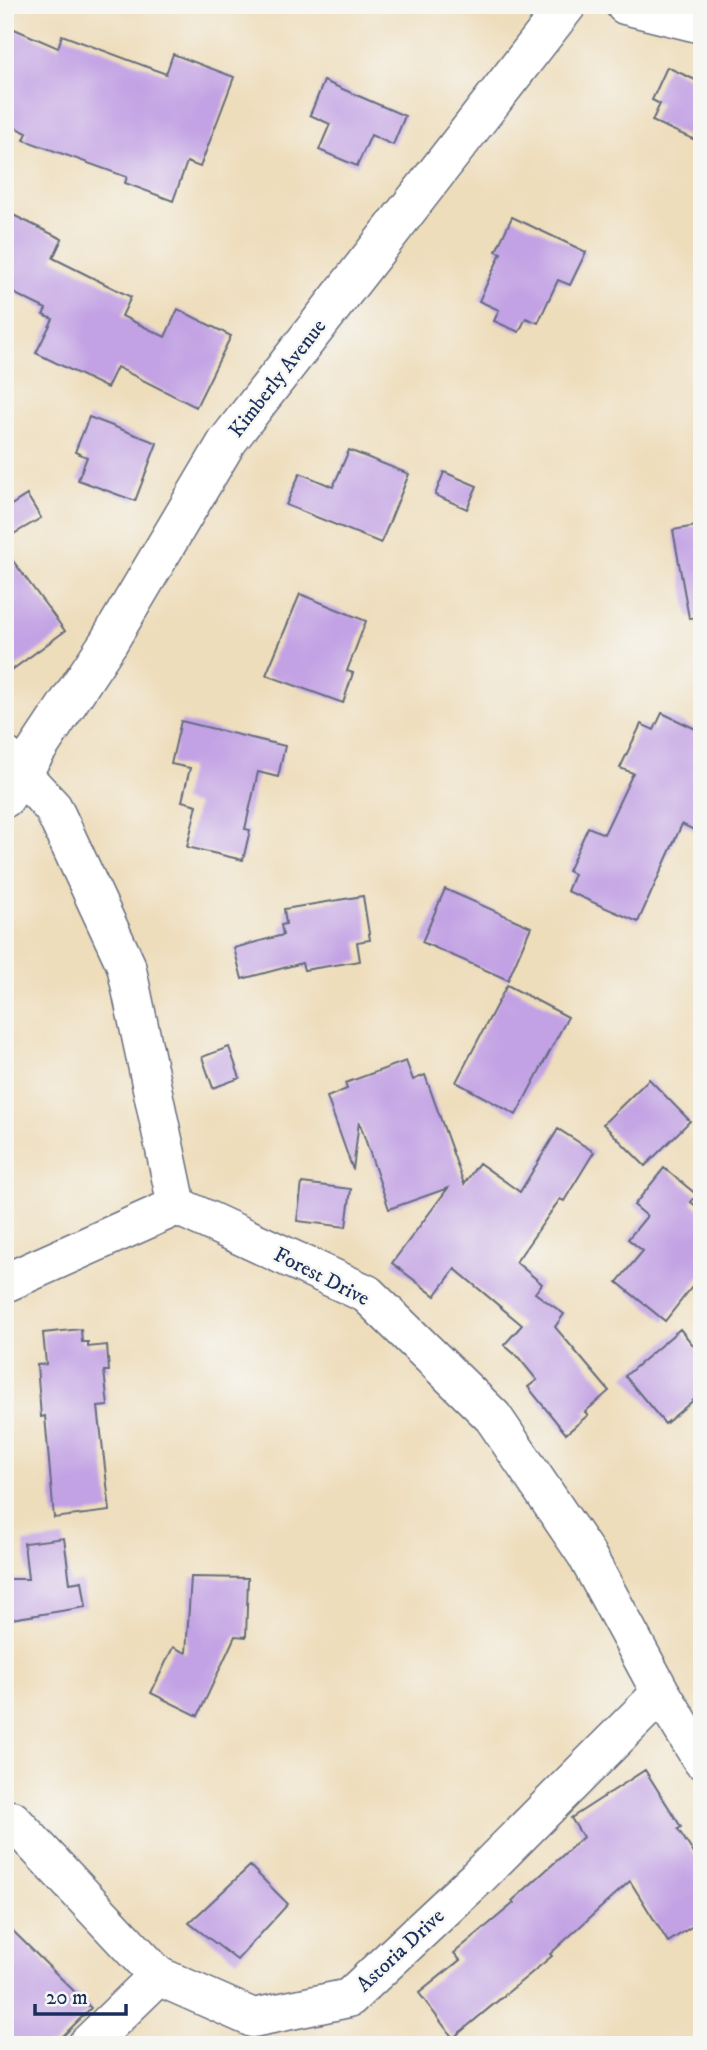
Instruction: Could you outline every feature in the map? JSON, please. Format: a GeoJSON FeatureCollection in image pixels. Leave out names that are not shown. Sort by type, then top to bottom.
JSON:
{"type":"FeatureCollection","features":[{"type":"Feature","properties":{"kind":"street","name":"Kimberly Avenue"},"geometry":{"type":"LineString","coordinates":[[11,777],[108,642],[227,442],[567,5]]}},
{"type":"Feature","properties":{"kind":"street"},"geometry":{"type":"LineString","coordinates":[[625,5],[702,24]]}},
{"type":"Feature","properties":{"kind":"street"},"geometry":{"type":"LineString","coordinates":[[5,1283],[177,1206],[126,965],[52,808],[11,777]]}},
{"type":"Feature","properties":{"kind":"street","name":"Forest Drive"},"geometry":{"type":"LineString","coordinates":[[177,1206],[367,1294],[493,1417],[586,1554],[702,1760]]}},
{"type":"Feature","properties":{"kind":"street","name":"Astoria Drive"},"geometry":{"type":"LineString","coordinates":[[5,1820],[12,1820],[158,1976],[253,2018],[349,1998],[477,1878],[662,1693]]}},
{"type":"Feature","properties":{"kind":"street"},"geometry":{"type":"LineString","coordinates":[[87,2045],[158,1976]]}},
{"type":"Feature","properties":{"kind":"building"},"geometry":{"type":"Polygon","coordinates":[[[5,25],[58,48],[62,35],[166,74],[173,54],[234,77],[200,167],[187,162],[173,201],[125,183],[127,177],[24,140],[27,133],[5,123],[5,25]]]}},
{"type":"Feature","properties":{"kind":"building"},"geometry":{"type":"Polygon","coordinates":[[[667,67],[702,83],[702,143],[652,121],[660,104],[652,100],[667,67]]]}},
{"type":"Feature","properties":{"kind":"building"},"geometry":{"type":"Polygon","coordinates":[[[324,81],[405,116],[393,145],[371,135],[357,166],[319,150],[330,124],[310,115],[324,81]]]}},
{"type":"Feature","properties":{"kind":"building"},"geometry":{"type":"Polygon","coordinates":[[[5,211],[62,239],[53,258],[131,297],[122,316],[165,337],[178,309],[231,336],[196,407],[117,367],[107,388],[36,353],[53,319],[43,315],[46,309],[5,289],[5,211]]]}},
{"type":"Feature","properties":{"kind":"building"},"geometry":{"type":"Polygon","coordinates":[[[512,217],[586,252],[570,285],[558,280],[538,323],[526,318],[519,332],[494,321],[499,310],[479,301],[501,253],[496,251],[512,217]]]}},
{"type":"Feature","properties":{"kind":"building"},"geometry":{"type":"Polygon","coordinates":[[[89,417],[157,443],[135,501],[78,480],[87,457],[75,452],[89,417]]]}},
{"type":"Feature","properties":{"kind":"building"},"geometry":{"type":"Polygon","coordinates":[[[349,450],[409,474],[381,543],[286,505],[300,473],[333,487],[349,450]]]}},
{"type":"Feature","properties":{"kind":"building"},"geometry":{"type":"Polygon","coordinates":[[[444,472],[477,486],[467,509],[435,495],[444,472]]]}},
{"type":"Feature","properties":{"kind":"building"},"geometry":{"type":"Polygon","coordinates":[[[27,495],[41,518],[5,539],[5,509],[27,495]]]}},
{"type":"Feature","properties":{"kind":"building"},"geometry":{"type":"Polygon","coordinates":[[[702,525],[702,617],[689,618],[673,530],[702,525]]]}},
{"type":"Feature","properties":{"kind":"building"},"geometry":{"type":"Polygon","coordinates":[[[5,550],[65,631],[5,675],[5,550]]]}},
{"type":"Feature","properties":{"kind":"building"},"geometry":{"type":"Polygon","coordinates":[[[300,594],[366,621],[347,671],[353,673],[343,703],[266,675],[300,594]]]}},
{"type":"Feature","properties":{"kind":"building"},"geometry":{"type":"Polygon","coordinates":[[[662,713],[702,732],[702,834],[682,824],[638,922],[567,891],[574,874],[568,871],[588,827],[604,834],[633,773],[620,768],[641,724],[654,730],[662,713]]]}},
{"type":"Feature","properties":{"kind":"building"},"geometry":{"type":"Polygon","coordinates":[[[181,721],[285,746],[278,777],[258,772],[245,829],[250,830],[243,860],[187,847],[197,805],[182,801],[190,768],[171,764],[181,721]]]}},
{"type":"Feature","properties":{"kind":"building"},"geometry":{"type":"Polygon","coordinates":[[[445,889],[531,927],[508,980],[422,942],[445,889]]]}},
{"type":"Feature","properties":{"kind":"building"},"geometry":{"type":"Polygon","coordinates":[[[363,896],[370,940],[357,942],[360,961],[304,970],[302,963],[242,979],[234,948],[283,935],[281,925],[286,924],[284,909],[363,896]]]}},
{"type":"Feature","properties":{"kind":"building"},"geometry":{"type":"Polygon","coordinates":[[[507,985],[568,1017],[516,1115],[456,1082],[507,985]]]}},
{"type":"Feature","properties":{"kind":"building"},"geometry":{"type":"Polygon","coordinates":[[[229,1047],[240,1078],[213,1088],[202,1057],[229,1047]]]}},
{"type":"Feature","properties":{"kind":"building"},"geometry":{"type":"Polygon","coordinates":[[[406,1061],[413,1080],[425,1075],[464,1184],[479,1163],[520,1192],[558,1129],[594,1152],[564,1201],[560,1199],[516,1262],[542,1284],[535,1293],[564,1314],[555,1327],[609,1391],[585,1412],[588,1415],[566,1434],[528,1387],[537,1380],[504,1345],[522,1325],[455,1269],[435,1296],[392,1263],[448,1188],[389,1209],[359,1121],[353,1170],[327,1097],[347,1089],[345,1083],[406,1061]]]}},
{"type":"Feature","properties":{"kind":"building"},"geometry":{"type":"Polygon","coordinates":[[[649,1079],[690,1121],[645,1166],[603,1124],[649,1079]]]}},
{"type":"Feature","properties":{"kind":"building"},"geometry":{"type":"Polygon","coordinates":[[[664,1168],[697,1195],[691,1202],[702,1211],[702,1274],[665,1321],[617,1282],[643,1251],[628,1239],[647,1216],[634,1205],[664,1168]]]}},
{"type":"Feature","properties":{"kind":"building"},"geometry":{"type":"Polygon","coordinates":[[[302,1183],[351,1189],[346,1227],[297,1221],[302,1183]]]}},
{"type":"Feature","properties":{"kind":"building"},"geometry":{"type":"Polygon","coordinates":[[[81,1329],[82,1342],[88,1342],[88,1347],[107,1345],[109,1371],[104,1371],[108,1406],[98,1407],[110,1511],[54,1518],[45,1416],[41,1417],[37,1365],[46,1364],[43,1333],[81,1329]]]}},
{"type":"Feature","properties":{"kind":"building"},"geometry":{"type":"Polygon","coordinates":[[[680,1329],[702,1356],[702,1393],[665,1424],[625,1376],[680,1329]]]}},
{"type":"Feature","properties":{"kind":"building"},"geometry":{"type":"Polygon","coordinates":[[[64,1538],[70,1583],[82,1581],[86,1607],[5,1620],[5,1579],[28,1579],[24,1543],[64,1538]]]}},
{"type":"Feature","properties":{"kind":"building"},"geometry":{"type":"Polygon","coordinates":[[[191,1577],[248,1578],[246,1637],[235,1636],[198,1716],[151,1693],[173,1647],[186,1653],[191,1577]]]}},
{"type":"Feature","properties":{"kind":"building"},"geometry":{"type":"Polygon","coordinates":[[[645,1770],[702,1866],[702,1920],[668,1942],[630,1881],[550,1954],[552,1956],[453,2038],[419,1993],[460,1960],[454,1953],[514,1903],[512,1901],[583,1837],[571,1818],[645,1770]]]}},
{"type":"Feature","properties":{"kind":"building"},"geometry":{"type":"Polygon","coordinates":[[[250,1866],[288,1904],[237,1960],[189,1923],[250,1866]]]}},
{"type":"Feature","properties":{"kind":"building"},"geometry":{"type":"Polygon","coordinates":[[[5,1923],[91,2008],[54,2045],[5,2045],[5,1923]]]}}]}
